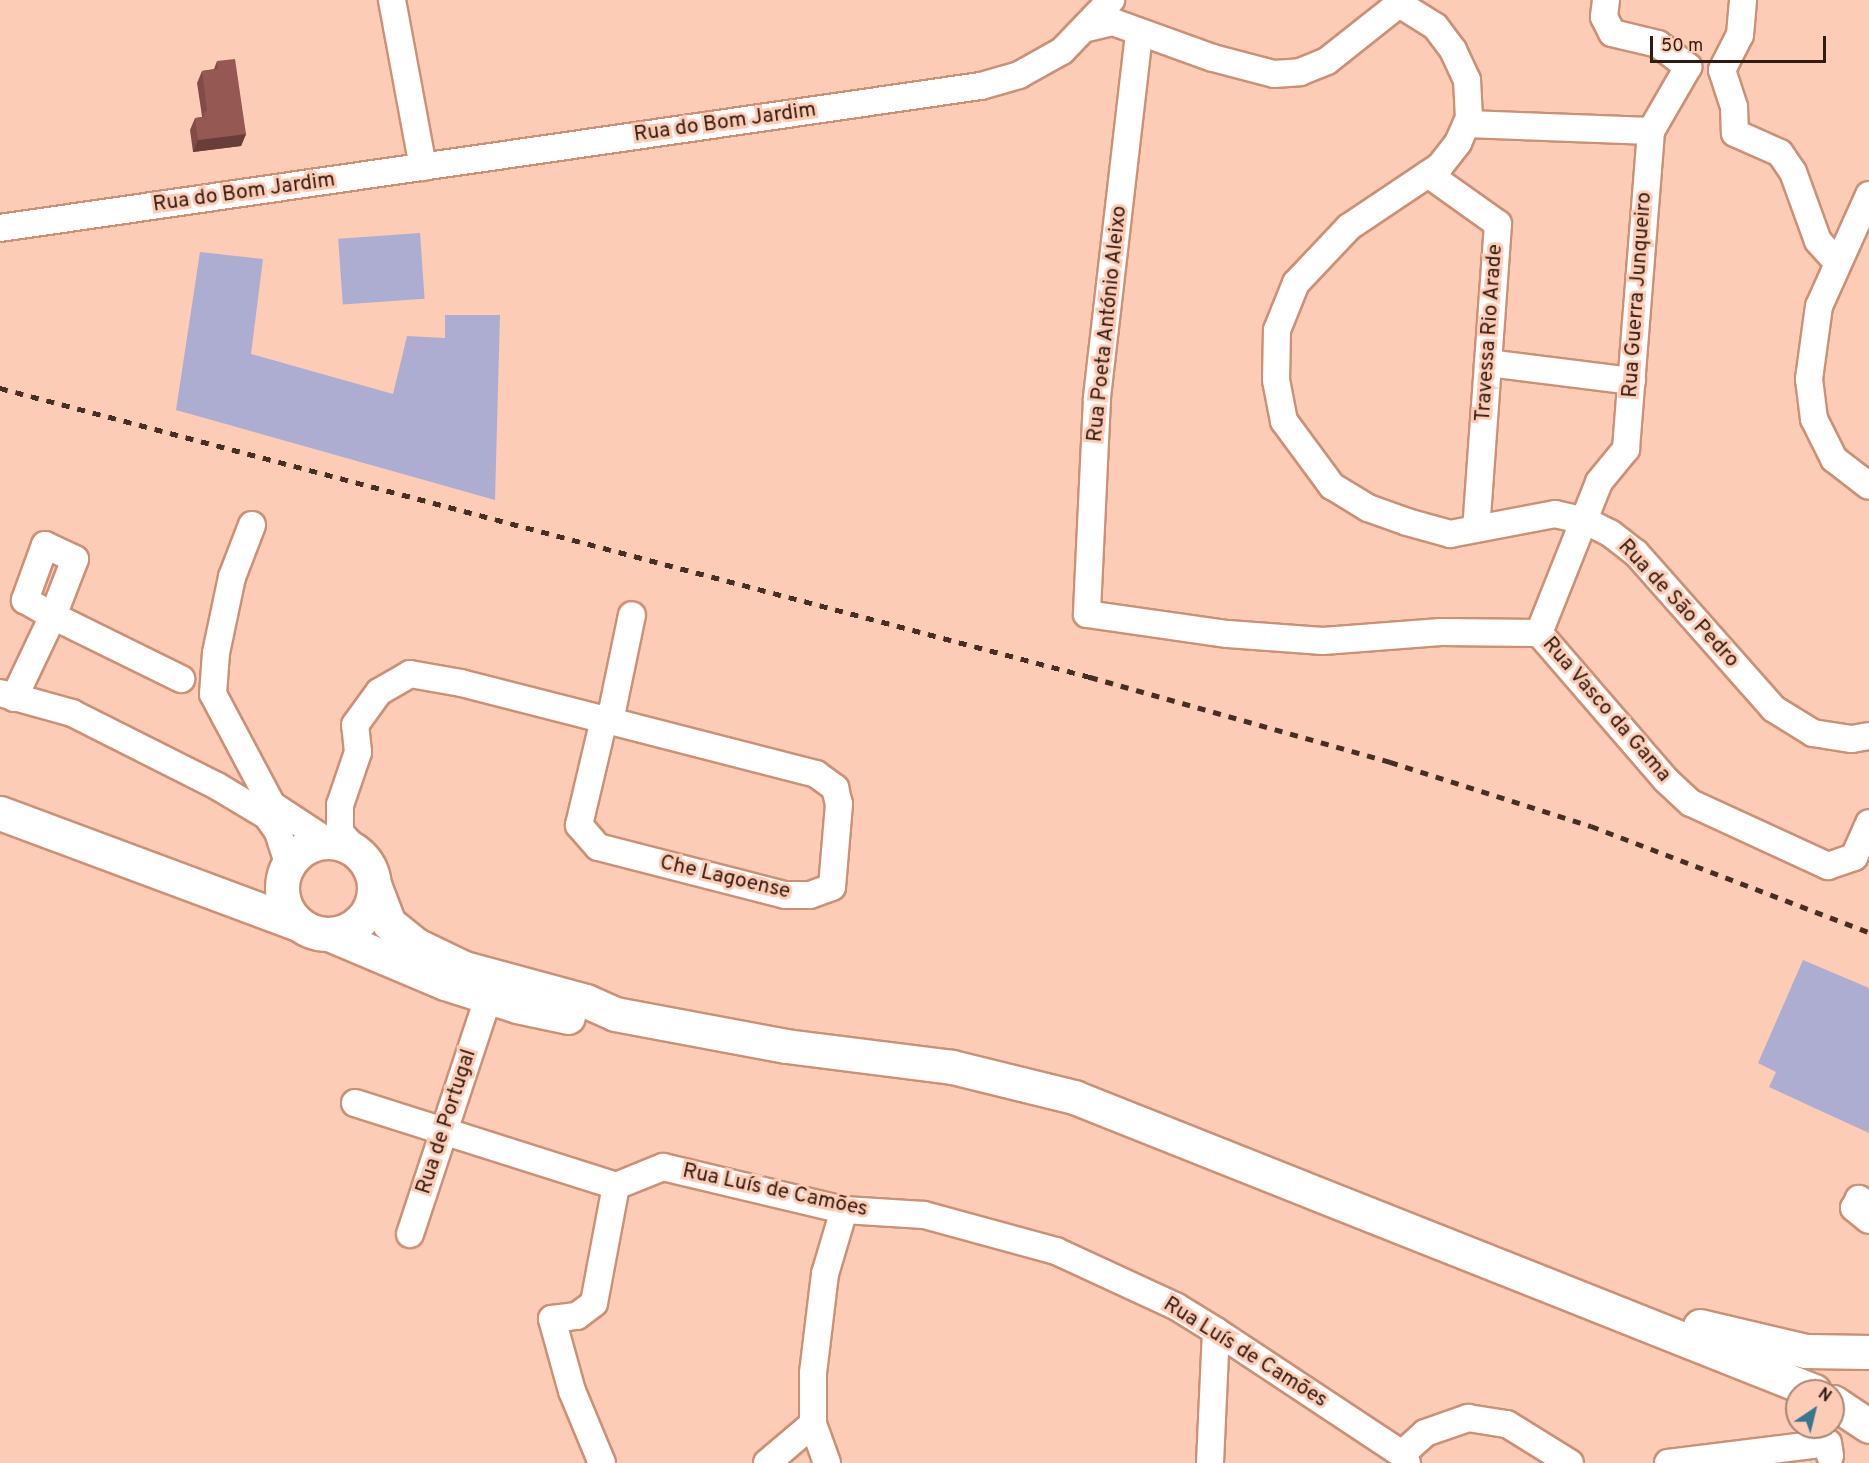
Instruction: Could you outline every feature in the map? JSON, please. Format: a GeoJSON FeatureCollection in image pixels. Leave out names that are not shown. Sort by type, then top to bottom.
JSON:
{"type":"FeatureCollection","features":[{"type":"Feature","properties":{"kind":"main road"},"geometry":{"type":"LineString","coordinates":[[0,813],[329,934],[445,982],[517,1006],[724,1047],[786,1046]]}},
{"type":"Feature","properties":{"kind":"main road"},"geometry":{"type":"LineString","coordinates":[[48,830],[217,885],[248,890],[269,885],[286,863],[310,844],[317,833],[358,852],[369,864],[389,923],[416,945],[464,968],[586,1001],[615,1014],[786,1046],[952,1067],[1074,1097],[1558,1292],[1785,1380]]}},
{"type":"Feature","properties":{"kind":"main road"},"geometry":{"type":"LineString","coordinates":[[286,863],[283,902],[299,924]]}},
{"type":"Feature","properties":{"kind":"main road"},"geometry":{"type":"LineString","coordinates":[[329,934],[342,933],[360,922],[371,907],[375,887]]}},
{"type":"Feature","properties":{"kind":"main road"},"geometry":{"type":"LineString","coordinates":[[1558,1292],[1806,1351],[1869,1352]]}},
{"type":"Feature","properties":{"kind":"main road"},"geometry":{"type":"LineString","coordinates":[[1845,1410],[1869,1426]]}},
{"type":"Feature","properties":{"kind":"street"},"geometry":{"type":"LineString","coordinates":[[392,0],[423,167]]}},
{"type":"Feature","properties":{"kind":"street","name":"Rua do Bom Jardim"},"geometry":{"type":"LineString","coordinates":[[0,228],[981,86],[1018,75],[1062,51],[1087,28],[1111,0]]}},
{"type":"Feature","properties":{"kind":"street"},"geometry":{"type":"LineString","coordinates":[[1429,0],[1435,26]]}},
{"type":"Feature","properties":{"kind":"street"},"geometry":{"type":"LineString","coordinates":[[1606,0],[1605,17],[1612,33],[1658,44],[1688,67],[1722,70]]}},
{"type":"Feature","properties":{"kind":"street"},"geometry":{"type":"LineString","coordinates":[[1743,0],[1740,35],[1722,70],[1734,107],[1735,133],[1780,153],[1793,172],[1818,241],[1836,261]]}},
{"type":"Feature","properties":{"kind":"street"},"geometry":{"type":"LineString","coordinates":[[1087,28],[1113,22],[1139,34],[1274,74],[1300,72],[1327,61],[1402,2]]}},
{"type":"Feature","properties":{"kind":"street","name":"Rua de São Pedro"},"geometry":{"type":"LineString","coordinates":[[1402,2],[1435,26],[1467,80],[1467,124],[1458,143],[1440,166],[1349,227],[1296,283],[1277,330],[1276,380],[1284,421],[1332,486],[1368,508],[1407,522],[1450,534],[1555,514],[1586,521],[1610,533],[1636,553],[1774,709],[1813,733],[1852,739],[1869,736]]}},
{"type":"Feature","properties":{"kind":"street","name":"Rua Poeta António Aleixo"},"geometry":{"type":"LineString","coordinates":[[1086,614],[1097,399],[1139,34]]}},
{"type":"Feature","properties":{"kind":"street","name":"Rua Guerra Junqueiro"},"geometry":{"type":"LineString","coordinates":[[1539,633],[1586,521],[1599,482],[1626,449],[1651,131],[1688,67]]}},
{"type":"Feature","properties":{"kind":"street"},"geometry":{"type":"LineString","coordinates":[[1467,124],[1651,131]]}},
{"type":"Feature","properties":{"kind":"street","name":"Travessa Rio Arade"},"geometry":{"type":"LineString","coordinates":[[1428,174],[1498,224],[1476,528]]}},
{"type":"Feature","properties":{"kind":"street"},"geometry":{"type":"LineString","coordinates":[[1869,195],[1836,261],[1819,306],[1812,343],[1809,379],[1814,419],[1834,459],[1869,486]]}},
{"type":"Feature","properties":{"kind":"street"},"geometry":{"type":"LineString","coordinates":[[1488,363],[1632,381]]}},
{"type":"Feature","properties":{"kind":"street"},"geometry":{"type":"LineString","coordinates":[[252,525],[232,577],[216,653],[213,693],[250,770],[286,863]]}},
{"type":"Feature","properties":{"kind":"street","name":"Rua Vasco da Gama"},"geometry":{"type":"LineString","coordinates":[[1086,614],[1228,634],[1323,641],[1441,632],[1539,633],[1666,780],[1692,803],[1828,866],[1854,857],[1869,823]]}},
{"type":"Feature","properties":{"kind":"street","name":"Che Lagoense"},"geometry":{"type":"LineString","coordinates":[[355,725],[378,692],[410,674],[461,683],[607,720],[816,774],[835,788],[839,804],[832,887],[810,896],[785,895],[598,847],[579,825],[607,720],[632,615]]}},
{"type":"Feature","properties":{"kind":"street"},"geometry":{"type":"LineString","coordinates":[[181,679],[52,616],[7,695],[72,713],[217,786],[267,816]]}},
{"type":"Feature","properties":{"kind":"street"},"geometry":{"type":"LineString","coordinates":[[250,770],[272,804],[317,833],[339,786],[355,725]]}},
{"type":"Feature","properties":{"kind":"street"},"geometry":{"type":"LineString","coordinates":[[355,725],[357,752],[340,806],[340,833],[358,852]]}},
{"type":"Feature","properties":{"kind":"street"},"geometry":{"type":"LineString","coordinates":[[217,786],[250,770]]}},
{"type":"Feature","properties":{"kind":"street","name":"Rua de Portugal"},"geometry":{"type":"LineString","coordinates":[[410,1234],[484,1010]]}},
{"type":"Feature","properties":{"kind":"street"},"geometry":{"type":"LineString","coordinates":[[355,1103],[442,1134],[616,1186],[594,1303],[577,1316],[552,1319],[572,1391],[602,1463]]}},
{"type":"Feature","properties":{"kind":"street","name":"Rua Luís de Camões"},"geometry":{"type":"LineString","coordinates":[[616,1186],[663,1167],[844,1210],[924,1215],[1056,1251],[1177,1307],[1405,1459]]}},
{"type":"Feature","properties":{"kind":"street"},"geometry":{"type":"LineString","coordinates":[[1869,1205],[1859,1199],[1854,1208],[1869,1220]]}},
{"type":"Feature","properties":{"kind":"street"},"geometry":{"type":"LineString","coordinates":[[827,1463],[813,1424],[813,1373],[825,1274],[844,1210]]}},
{"type":"Feature","properties":{"kind":"street"},"geometry":{"type":"LineString","coordinates":[[1210,1463],[1216,1331]]}},
{"type":"Feature","properties":{"kind":"street"},"geometry":{"type":"LineString","coordinates":[[1405,1459],[1425,1433],[1468,1418],[1507,1424],[1570,1463]]}},
{"type":"Feature","properties":{"kind":"street"},"geometry":{"type":"LineString","coordinates":[[767,1463],[813,1424]]}},
{"type":"Feature","properties":{"kind":"street"},"geometry":{"type":"LineString","coordinates":[[1668,1463],[1828,1443],[1830,1456]]}},
{"type":"Feature","properties":{"kind":"shaded area"},"geometry":{"type":"Polygon","coordinates":[[[420,233],[425,299],[343,305],[338,239],[420,233]]]}},
{"type":"Feature","properties":{"kind":"shaded area"},"geometry":{"type":"Polygon","coordinates":[[[200,252],[263,259],[251,354],[393,394],[407,336],[445,338],[445,315],[500,315],[495,500],[176,410],[200,252]]]}},
{"type":"Feature","properties":{"kind":"shaded area"},"geometry":{"type":"Polygon","coordinates":[[[1803,960],[1869,988],[1869,1133],[1769,1087],[1776,1072],[1758,1063],[1803,960]]]}},
{"type":"Feature","properties":{"kind":"building"},"geometry":{"type":"Polygon","coordinates":[[[235,59],[246,134],[198,140],[195,118],[204,117],[204,112],[207,111],[202,71],[218,69],[217,61],[235,59]]]}},
{"type":"Feature","properties":{"kind":"railway"},"geometry":{"type":"LineString","coordinates":[[0,388],[1090,677],[1390,762],[1591,826],[1869,932]]}}]}
